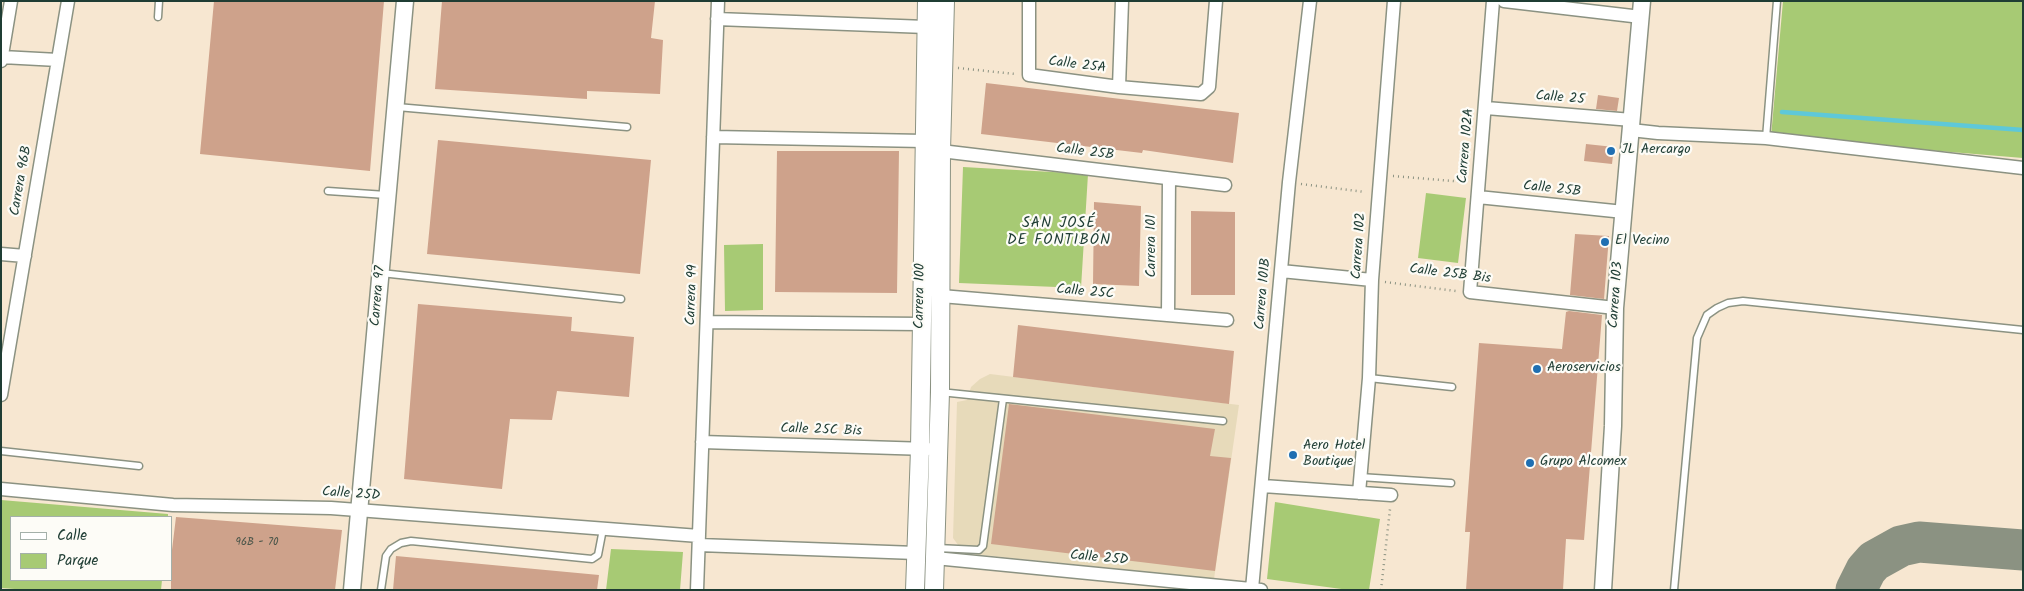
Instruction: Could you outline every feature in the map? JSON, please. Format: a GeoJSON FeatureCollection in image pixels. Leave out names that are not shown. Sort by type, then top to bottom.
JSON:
{"type":"FeatureCollection","features":[{"type":"Feature","properties":{"kind":"main road","name":"Carrera 100"},"geometry":{"type":"LineString","coordinates":[[915,590],[920,449],[926,1]]}},
{"type":"Feature","properties":{"kind":"main road","name":"Carrera 100"},"geometry":{"type":"LineString","coordinates":[[934,590],[940,392],[941,151],[945,1]]}},
{"type":"Feature","properties":{"kind":"street"},"geometry":{"type":"LineString","coordinates":[[1,61],[11,1]]}},
{"type":"Feature","properties":{"kind":"street","name":"Carrera 96B"},"geometry":{"type":"LineString","coordinates":[[1,395],[68,1]]}},
{"type":"Feature","properties":{"kind":"street","name":"Carrera 97"},"geometry":{"type":"LineString","coordinates":[[352,590],[405,1]]}},
{"type":"Feature","properties":{"kind":"street","name":"Carrera 99"},"geometry":{"type":"LineString","coordinates":[[698,590],[718,1]]}},
{"type":"Feature","properties":{"kind":"street"},"geometry":{"type":"LineString","coordinates":[[1029,1],[1029,75]]}},
{"type":"Feature","properties":{"kind":"street"},"geometry":{"type":"LineString","coordinates":[[1119,87],[1122,1]]}},
{"type":"Feature","properties":{"kind":"street","name":"Calle 25A"},"geometry":{"type":"LineString","coordinates":[[1029,75],[1119,87],[1201,94],[1210,87],[1216,1]]}},
{"type":"Feature","properties":{"kind":"street","name":"Carrera 101B"},"geometry":{"type":"LineString","coordinates":[[1257,589],[1263,486],[1289,182],[1310,1]]}},
{"type":"Feature","properties":{"kind":"street","name":"Carrera 102"},"geometry":{"type":"LineString","coordinates":[[1359,493],[1369,378],[1372,280],[1394,1]]}},
{"type":"Feature","properties":{"kind":"street","name":"Carrera 102A"},"geometry":{"type":"LineString","coordinates":[[1470,292],[1493,1]]}},
{"type":"Feature","properties":{"kind":"street"},"geometry":{"type":"LineString","coordinates":[[1504,1],[1641,9]]}},
{"type":"Feature","properties":{"kind":"street","name":"Carrera 103"},"geometry":{"type":"LineString","coordinates":[[1603,590],[1613,426],[1615,308],[1641,9]]}},
{"type":"Feature","properties":{"kind":"street"},"geometry":{"type":"LineString","coordinates":[[717,19],[926,27]]}},
{"type":"Feature","properties":{"kind":"street"},"geometry":{"type":"LineString","coordinates":[[2,57],[58,60]]}},
{"type":"Feature","properties":{"kind":"street","name":"Calle 25"},"geometry":{"type":"LineString","coordinates":[[1486,108],[1631,125],[1658,133],[1766,138],[2023,168]]}},
{"type":"Feature","properties":{"kind":"street"},"geometry":{"type":"LineString","coordinates":[[713,136],[924,141]]}},
{"type":"Feature","properties":{"kind":"street","name":"Calle 25B"},"geometry":{"type":"LineString","coordinates":[[941,151],[1225,185]]}},
{"type":"Feature","properties":{"kind":"street","name":"Carrera 101"},"geometry":{"type":"LineString","coordinates":[[1168,315],[1169,178]]}},
{"type":"Feature","properties":{"kind":"street","name":"Calle 25B"},"geometry":{"type":"LineString","coordinates":[[1478,197],[1624,212]]}},
{"type":"Feature","properties":{"kind":"street"},"geometry":{"type":"LineString","coordinates":[[1,254],[24,256]]}},
{"type":"Feature","properties":{"kind":"street"},"geometry":{"type":"LineString","coordinates":[[1281,271],[1372,280]]}},
{"type":"Feature","properties":{"kind":"street","name":"Calle 25B Bis"},"geometry":{"type":"LineString","coordinates":[[1470,292],[1615,308]]}},
{"type":"Feature","properties":{"kind":"street","name":"Calle 25C"},"geometry":{"type":"LineString","coordinates":[[941,296],[1227,320]]}},
{"type":"Feature","properties":{"kind":"street"},"geometry":{"type":"LineString","coordinates":[[707,322],[921,324]]}},
{"type":"Feature","properties":{"kind":"street","name":"Calle 25C Bis"},"geometry":{"type":"LineString","coordinates":[[702,442],[938,449]]}},
{"type":"Feature","properties":{"kind":"street"},"geometry":{"type":"LineString","coordinates":[[1263,486],[1391,495]]}},
{"type":"Feature","properties":{"kind":"street","name":"Calle 25D"},"geometry":{"type":"LineString","coordinates":[[1,489],[173,504],[331,508],[603,529],[699,541],[916,553]]}},
{"type":"Feature","properties":{"kind":"street","name":"Calle 25D"},"geometry":{"type":"LineString","coordinates":[[935,553],[1257,589]]}},
{"type":"Feature","properties":{"kind":"lane"},"geometry":{"type":"LineString","coordinates":[[158,17],[159,1]]}},
{"type":"Feature","properties":{"kind":"lane"},"geometry":{"type":"LineString","coordinates":[[1766,138],[1778,1]]}},
{"type":"Feature","properties":{"kind":"lane"},"geometry":{"type":"LineString","coordinates":[[396,107],[627,127]]}},
{"type":"Feature","properties":{"kind":"lane"},"geometry":{"type":"LineString","coordinates":[[328,191],[388,196]]}},
{"type":"Feature","properties":{"kind":"lane"},"geometry":{"type":"LineString","coordinates":[[381,273],[621,299]]}},
{"type":"Feature","properties":{"kind":"lane"},"geometry":{"type":"LineString","coordinates":[[1674,590],[1697,338],[1707,315],[1716,308],[1728,303],[1744,301],[2023,330]]}},
{"type":"Feature","properties":{"kind":"lane"},"geometry":{"type":"LineString","coordinates":[[1369,378],[1452,387]]}},
{"type":"Feature","properties":{"kind":"lane"},"geometry":{"type":"LineString","coordinates":[[940,392],[1222,421]]}},
{"type":"Feature","properties":{"kind":"lane"},"geometry":{"type":"LineString","coordinates":[[935,553],[980,550],[983,546],[1003,398]]}},
{"type":"Feature","properties":{"kind":"lane"},"geometry":{"type":"LineString","coordinates":[[1,451],[138,466]]}},
{"type":"Feature","properties":{"kind":"lane"},"geometry":{"type":"LineString","coordinates":[[1360,477],[1451,483]]}},
{"type":"Feature","properties":{"kind":"lane"},"geometry":{"type":"LineString","coordinates":[[381,590],[386,556],[391,549],[401,543],[411,541],[592,559],[598,555],[603,529]]}},
{"type":"Feature","properties":{"kind":"path","name":"Calle 25A"},"geometry":{"type":"LineString","coordinates":[[944,66],[1029,75]]}},
{"type":"Feature","properties":{"kind":"path"},"geometry":{"type":"LineString","coordinates":[[1380,175],[1479,183]]}},
{"type":"Feature","properties":{"kind":"path"},"geometry":{"type":"LineString","coordinates":[[1289,182],[1379,194]]}},
{"type":"Feature","properties":{"kind":"path","name":"Calle 25B Bis"},"geometry":{"type":"LineString","coordinates":[[1372,280],[1470,292]]}},
{"type":"Feature","properties":{"kind":"path"},"geometry":{"type":"LineString","coordinates":[[1381,590],[1391,495]]}},
{"type":"Feature","properties":{"kind":"shaded area"},"geometry":{"type":"Polygon","coordinates":[[[990,374],[1239,405],[1214,579],[964,553],[953,538],[957,402],[967,400],[971,387],[980,379],[990,374]]]}},
{"type":"Feature","properties":{"kind":"green space"},"geometry":{"type":"Polygon","coordinates":[[[1783,1],[2023,1],[2023,158],[1771,137],[1783,1]]]}},
{"type":"Feature","properties":{"kind":"green space"},"geometry":{"type":"Polygon","coordinates":[[[963,167],[1088,174],[1081,288],[959,283],[963,167]]]}},
{"type":"Feature","properties":{"kind":"green space"},"geometry":{"type":"Polygon","coordinates":[[[1426,193],[1466,198],[1458,263],[1418,258],[1426,193]]]}},
{"type":"Feature","properties":{"kind":"green space"},"geometry":{"type":"Polygon","coordinates":[[[763,244],[763,310],[725,311],[724,245],[763,244]]]}},
{"type":"Feature","properties":{"kind":"green space"},"geometry":{"type":"Polygon","coordinates":[[[1,500],[168,514],[168,516],[10,516],[10,581],[162,581],[161,590],[28,590],[1,588],[1,500]]]}},
{"type":"Feature","properties":{"kind":"green space"},"geometry":{"type":"Polygon","coordinates":[[[1275,502],[1380,519],[1369,590],[1349,590],[1267,579],[1275,502]]]}},
{"type":"Feature","properties":{"kind":"green space"},"geometry":{"type":"Polygon","coordinates":[[[611,549],[683,552],[680,590],[606,590],[611,549]]]}},
{"type":"Feature","properties":{"kind":"building"},"geometry":{"type":"Polygon","coordinates":[[[214,1],[384,1],[370,171],[200,154],[214,1]]]}},
{"type":"Feature","properties":{"kind":"building"},"geometry":{"type":"Polygon","coordinates":[[[442,1],[655,1],[651,38],[663,40],[660,94],[587,91],[587,99],[435,89],[442,1]]]}},
{"type":"Feature","properties":{"kind":"building"},"geometry":{"type":"Polygon","coordinates":[[[986,83],[1239,113],[1233,163],[1143,150],[1142,153],[981,134],[986,83]]]}},
{"type":"Feature","properties":{"kind":"building"},"geometry":{"type":"Polygon","coordinates":[[[1598,95],[1619,98],[1617,111],[1596,109],[1598,95]]]}},
{"type":"Feature","properties":{"kind":"building"},"geometry":{"type":"Polygon","coordinates":[[[438,140],[651,160],[640,274],[427,254],[438,140]]]}},
{"type":"Feature","properties":{"kind":"building"},"geometry":{"type":"Polygon","coordinates":[[[1586,144],[1614,147],[1612,164],[1584,161],[1586,144]]]}},
{"type":"Feature","properties":{"kind":"building"},"geometry":{"type":"Polygon","coordinates":[[[777,151],[899,151],[897,293],[775,292],[777,151]]]}},
{"type":"Feature","properties":{"kind":"building"},"geometry":{"type":"Polygon","coordinates":[[[1094,202],[1141,206],[1139,286],[1093,284],[1094,202]]]}},
{"type":"Feature","properties":{"kind":"building"},"geometry":{"type":"Polygon","coordinates":[[[1191,211],[1235,212],[1235,295],[1191,295],[1191,211]]]}},
{"type":"Feature","properties":{"kind":"building"},"geometry":{"type":"Polygon","coordinates":[[[1575,234],[1609,236],[1604,299],[1570,295],[1575,234]]]}},
{"type":"Feature","properties":{"kind":"building"},"geometry":{"type":"Polygon","coordinates":[[[418,304],[572,317],[571,331],[634,337],[629,397],[557,391],[552,420],[510,419],[502,489],[404,479],[418,304]]]}},
{"type":"Feature","properties":{"kind":"building"},"geometry":{"type":"Polygon","coordinates":[[[1566,312],[1602,315],[1584,540],[1566,539],[1563,590],[1466,590],[1470,532],[1465,532],[1479,343],[1562,349],[1566,312]]]}},
{"type":"Feature","properties":{"kind":"building"},"geometry":{"type":"Polygon","coordinates":[[[1018,325],[1234,351],[1229,404],[1013,377],[1018,325]]]}},
{"type":"Feature","properties":{"kind":"building"},"geometry":{"type":"Polygon","coordinates":[[[1009,404],[1215,429],[1210,456],[1231,458],[1215,571],[991,544],[1009,404]]]}},
{"type":"Feature","properties":{"kind":"building"},"geometry":{"type":"Polygon","coordinates":[[[176,517],[342,530],[335,590],[171,590],[172,550],[176,517]]]}},
{"type":"Feature","properties":{"kind":"building"},"geometry":{"type":"Polygon","coordinates":[[[396,556],[599,575],[597,590],[393,590],[396,556]]]}},
{"type":"Feature","properties":{"kind":"waterway"},"geometry":{"type":"LineString","coordinates":[[1782,112],[2023,130]]}},
{"type":"Feature","properties":{"kind":"taxiway"},"geometry":{"type":"LineString","coordinates":[[1856,590],[1866,570],[1874,561],[1901,546],[1919,542],[2023,550]]}},
{"type":"Feature","properties":{"kind":"place","name":"JL Aercargo"},"geometry":{"type":"Point","coordinates":[1611,151]}},
{"type":"Feature","properties":{"kind":"place","name":"El Vecino"},"geometry":{"type":"Point","coordinates":[1605,242]}},
{"type":"Feature","properties":{"kind":"place","name":"Aeroservicios"},"geometry":{"type":"Point","coordinates":[1537,369]}},
{"type":"Feature","properties":{"kind":"place","name":"Aero Hotel Boutique"},"geometry":{"type":"Point","coordinates":[1293,455]}},
{"type":"Feature","properties":{"kind":"place","name":"Grupo Alcomex"},"geometry":{"type":"Point","coordinates":[1530,463]}},
{"type":"Feature","properties":{"kind":"district","name":"SAN JOSÉ DE FONTIBÓN"},"geometry":{"type":"Point","coordinates":[1059,232]}}]}
